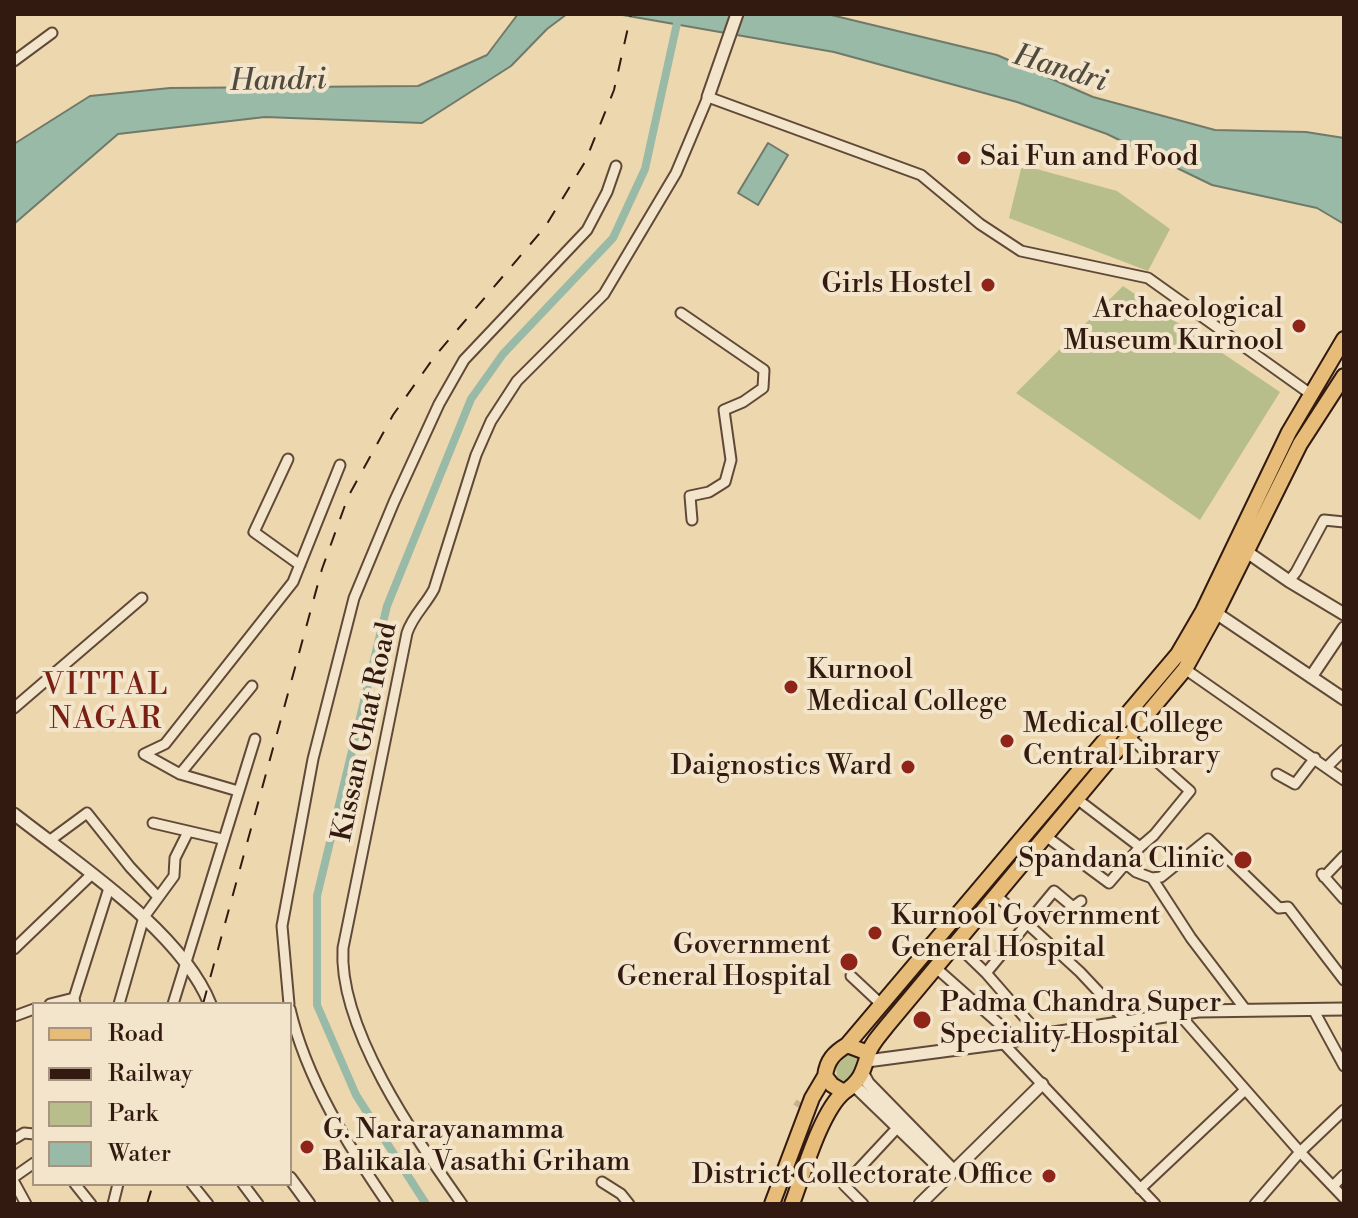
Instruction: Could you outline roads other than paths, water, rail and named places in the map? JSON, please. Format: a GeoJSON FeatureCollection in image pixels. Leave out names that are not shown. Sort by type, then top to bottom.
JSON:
{"type":"FeatureCollection","features":[{"type":"Feature","properties":{"kind":"main road"},"geometry":{"type":"LineString","coordinates":[[792,1204],[832,1107],[935,967],[1185,669],[1289,432],[1344,339]]}},
{"type":"Feature","properties":{"kind":"main road"},"geometry":{"type":"LineString","coordinates":[[772,1204],[812,1098],[834,1053],[847,1045],[882,1005],[1178,654],[1211,610],[1247,552],[1300,444],[1341,382],[1323,379]]}},
{"type":"Feature","properties":{"kind":"main road"},"geometry":{"type":"LineString","coordinates":[[847,1045],[859,1073]]}},
{"type":"Feature","properties":{"kind":"main road"},"geometry":{"type":"LineString","coordinates":[[825,1076],[832,1085],[859,1073]]}},
{"type":"Feature","properties":{"kind":"street"},"geometry":{"type":"LineString","coordinates":[[737,14],[708,97],[921,175],[980,224],[1021,251],[1148,278],[1312,395]]}},
{"type":"Feature","properties":{"kind":"street"},"geometry":{"type":"LineString","coordinates":[[14,61],[52,33]]}},
{"type":"Feature","properties":{"kind":"street","name":"Kissan Ghat Road"},"geometry":{"type":"LineString","coordinates":[[462,1204],[393,1100],[363,1037],[345,990],[342,967],[343,948],[407,633],[413,615],[426,604],[434,589],[476,455],[491,421],[517,381],[604,294],[676,173],[708,97]]}},
{"type":"Feature","properties":{"kind":"street"},"geometry":{"type":"LineString","coordinates":[[290,1002],[282,926],[313,759],[354,598],[439,404],[464,360],[587,230],[607,192],[616,166]]}},
{"type":"Feature","properties":{"kind":"street"},"geometry":{"type":"LineString","coordinates":[[681,313],[764,370],[763,388],[724,410],[731,460],[725,482],[709,492],[690,496],[692,520]]}},
{"type":"Feature","properties":{"kind":"street"},"geometry":{"type":"LineString","coordinates":[[288,459],[254,532],[300,565]]}},
{"type":"Feature","properties":{"kind":"street"},"geometry":{"type":"LineString","coordinates":[[238,791],[180,774],[144,754],[165,744],[293,582],[340,465]]}},
{"type":"Feature","properties":{"kind":"street"},"geometry":{"type":"LineString","coordinates":[[1289,581],[1324,520],[1344,522]]}},
{"type":"Feature","properties":{"kind":"street"},"geometry":{"type":"LineString","coordinates":[[1247,552],[1344,614]]}},
{"type":"Feature","properties":{"kind":"street"},"geometry":{"type":"LineString","coordinates":[[14,708],[142,598]]}},
{"type":"Feature","properties":{"kind":"street"},"geometry":{"type":"LineString","coordinates":[[1211,610],[1344,699]]}},
{"type":"Feature","properties":{"kind":"street"},"geometry":{"type":"LineString","coordinates":[[1311,677],[1344,628]]}},
{"type":"Feature","properties":{"kind":"street"},"geometry":{"type":"LineString","coordinates":[[1185,669],[1344,780]]}},
{"type":"Feature","properties":{"kind":"street"},"geometry":{"type":"LineString","coordinates":[[180,774],[252,686]]}},
{"type":"Feature","properties":{"kind":"street"},"geometry":{"type":"LineString","coordinates":[[1047,837],[1109,883],[1190,791],[1128,736]]}},
{"type":"Feature","properties":{"kind":"street"},"geometry":{"type":"LineString","coordinates":[[174,1002],[255,739]]}},
{"type":"Feature","properties":{"kind":"street"},"geometry":{"type":"LineString","coordinates":[[1327,767],[1344,750]]}},
{"type":"Feature","properties":{"kind":"street"},"geometry":{"type":"LineString","coordinates":[[1277,774],[1295,784],[1315,758]]}},
{"type":"Feature","properties":{"kind":"street"},"geometry":{"type":"LineString","coordinates":[[1077,799],[1140,847]]}},
{"type":"Feature","properties":{"kind":"street"},"geometry":{"type":"LineString","coordinates":[[49,841],[87,813],[158,897]]}},
{"type":"Feature","properties":{"kind":"street"},"geometry":{"type":"LineString","coordinates":[[14,814],[144,917],[185,964],[209,1002]]}},
{"type":"Feature","properties":{"kind":"street"},"geometry":{"type":"LineString","coordinates":[[153,823],[222,839]]}},
{"type":"Feature","properties":{"kind":"street"},"geometry":{"type":"LineString","coordinates":[[120,1002],[144,917],[174,876],[175,858],[188,832]]}},
{"type":"Feature","properties":{"kind":"street"},"geometry":{"type":"LineString","coordinates":[[1126,864],[1152,878],[1161,877],[1208,839],[1279,908],[1288,907],[1344,980]]}},
{"type":"Feature","properties":{"kind":"street"},"geometry":{"type":"LineString","coordinates":[[1344,856],[1323,875],[1344,899]]}},
{"type":"Feature","properties":{"kind":"street"},"geometry":{"type":"LineString","coordinates":[[14,949],[91,875]]}},
{"type":"Feature","properties":{"kind":"street"},"geometry":{"type":"LineString","coordinates":[[1152,878],[1191,938],[1245,1009]]}},
{"type":"Feature","properties":{"kind":"street"},"geometry":{"type":"LineString","coordinates":[[74,1001],[109,888]]}},
{"type":"Feature","properties":{"kind":"street"},"geometry":{"type":"LineString","coordinates":[[986,973],[1054,891],[1073,907],[1081,901]]}},
{"type":"Feature","properties":{"kind":"street"},"geometry":{"type":"LineString","coordinates":[[996,895],[1080,972],[1126,1021]]}},
{"type":"Feature","properties":{"kind":"street"},"geometry":{"type":"LineString","coordinates":[[955,943],[986,973],[1040,1035]]}},
{"type":"Feature","properties":{"kind":"street"},"geometry":{"type":"LineString","coordinates":[[935,967],[1005,1029],[1006,1042],[1155,1204]]}},
{"type":"Feature","properties":{"kind":"street"},"geometry":{"type":"LineString","coordinates":[[851,976],[882,1005]]}},
{"type":"Feature","properties":{"kind":"street"},"geometry":{"type":"LineString","coordinates":[[859,1073],[1040,1035],[1179,1014],[1245,1009],[1344,1009]]}},
{"type":"Feature","properties":{"kind":"street"},"geometry":{"type":"LineString","coordinates":[[1313,1009],[1344,1066]]}},
{"type":"Feature","properties":{"kind":"street"},"geometry":{"type":"LineString","coordinates":[[292,1012],[311,1067],[340,1128],[388,1204]]}},
{"type":"Feature","properties":{"kind":"street"},"geometry":{"type":"LineString","coordinates":[[1179,1014],[1244,1091],[1344,1198]]}},
{"type":"Feature","properties":{"kind":"street"},"geometry":{"type":"LineString","coordinates":[[859,1073],[901,1123],[951,1173]]}},
{"type":"Feature","properties":{"kind":"street"},"geometry":{"type":"LineString","coordinates":[[920,1204],[1042,1084]]}},
{"type":"Feature","properties":{"kind":"street"},"geometry":{"type":"LineString","coordinates":[[1140,1189],[1244,1091]]}},
{"type":"Feature","properties":{"kind":"street"},"geometry":{"type":"LineString","coordinates":[[1255,1204],[1300,1152],[1344,1110]]}},
{"type":"Feature","properties":{"kind":"street"},"geometry":{"type":"LineString","coordinates":[[863,1204],[844,1185],[901,1123]]}},
{"type":"Feature","properties":{"kind":"street"},"geometry":{"type":"LineString","coordinates":[[26,1204],[14,1180],[32,1165]]}},
{"type":"Feature","properties":{"kind":"street"},"geometry":{"type":"LineString","coordinates":[[1333,1186],[1344,1175]]}},
{"type":"Feature","properties":{"kind":"street"},"geometry":{"type":"LineString","coordinates":[[292,1181],[309,1204]]}},
{"type":"Feature","properties":{"kind":"street"},"geometry":{"type":"LineString","coordinates":[[602,1182],[621,1194],[629,1204]]}},
{"type":"Feature","properties":{"kind":"street"},"geometry":{"type":"LineString","coordinates":[[77,1186],[91,1204]]}},
{"type":"Feature","properties":{"kind":"street"},"geometry":{"type":"LineString","coordinates":[[194,1186],[208,1204]]}},
{"type":"Feature","properties":{"kind":"street"},"geometry":{"type":"LineString","coordinates":[[244,1186],[258,1204]]}},
{"type":"Feature","properties":{"kind":"water"},"geometry":{"type":"Polygon","coordinates":[[[518,14],[567,14],[547,29],[511,66],[422,123],[265,117],[118,134],[14,224],[14,144],[90,96],[170,88],[418,86],[487,55],[518,14]]]}},
{"type":"Feature","properties":{"kind":"water"},"geometry":{"type":"Polygon","coordinates":[[[617,14],[827,14],[997,55],[1093,97],[1215,130],[1306,132],[1344,138],[1344,224],[1317,208],[1212,185],[1107,134],[1017,102],[834,52],[617,14]]]}},
{"type":"Feature","properties":{"kind":"water"},"geometry":{"type":"Polygon","coordinates":[[[768,143],[788,155],[758,205],[738,193],[768,143]]]}},
{"type":"Feature","properties":{"kind":"waterway"},"geometry":{"type":"LineString","coordinates":[[426,1204],[356,1095],[317,1005],[317,896],[387,606],[471,399],[503,354],[613,238],[645,169],[679,14]]}},
{"type":"Feature","properties":{"kind":"tunnel"},"geometry":{"type":"LineString","coordinates":[[795,1102],[830,1126]]}},
{"type":"Feature","properties":{"kind":"railway"},"geometry":{"type":"LineString","coordinates":[[204,1002],[322,569],[348,497],[393,415],[435,356],[545,227],[585,162],[614,90],[631,14]]}},
{"type":"Feature","properties":{"kind":"railway"},"geometry":{"type":"LineString","coordinates":[[147,1204],[152,1186]]}},
{"type":"Feature","properties":{"kind":"place","name":"Sai Fun and Food"},"geometry":{"type":"Point","coordinates":[964,158]}},
{"type":"Feature","properties":{"kind":"place","name":"Girls Hostel"},"geometry":{"type":"Point","coordinates":[988,285]}},
{"type":"Feature","properties":{"kind":"place","name":"Archaeological Museum Kurnool"},"geometry":{"type":"Point","coordinates":[1299,326]}},
{"type":"Feature","properties":{"kind":"place","name":"Kurnool Medical College"},"geometry":{"type":"Point","coordinates":[791,687]}},
{"type":"Feature","properties":{"kind":"place","name":"Medical College Central Library"},"geometry":{"type":"Point","coordinates":[1007,741]}},
{"type":"Feature","properties":{"kind":"place","name":"Daignostics Ward"},"geometry":{"type":"Point","coordinates":[908,767]}},
{"type":"Feature","properties":{"kind":"place","name":"Spandana Clinic"},"geometry":{"type":"Point","coordinates":[1243,860]}},
{"type":"Feature","properties":{"kind":"place","name":"Kurnool Government General Hospital"},"geometry":{"type":"Point","coordinates":[875,933]}},
{"type":"Feature","properties":{"kind":"place","name":"Government General Hospital"},"geometry":{"type":"Point","coordinates":[849,962]}},
{"type":"Feature","properties":{"kind":"place","name":"Padma Chandra Super Speciality Hospital"},"geometry":{"type":"Point","coordinates":[922,1020]}},
{"type":"Feature","properties":{"kind":"place","name":"G. Nararayanamma Balikala Vasathi Griham"},"geometry":{"type":"Point","coordinates":[307,1147]}},
{"type":"Feature","properties":{"kind":"place","name":"District Collectorate Office"},"geometry":{"type":"Point","coordinates":[1049,1176]}},
{"type":"Feature","properties":{"kind":"district","name":"VITTAL NAGAR"},"geometry":{"type":"Point","coordinates":[106,704]}},
{"type":"Feature","properties":{"kind":"water label","name":"Handri"},"geometry":{"type":"Point","coordinates":[1060,70]}},
{"type":"Feature","properties":{"kind":"water label","name":"Handri"},"geometry":{"type":"Point","coordinates":[278,82]}}]}
